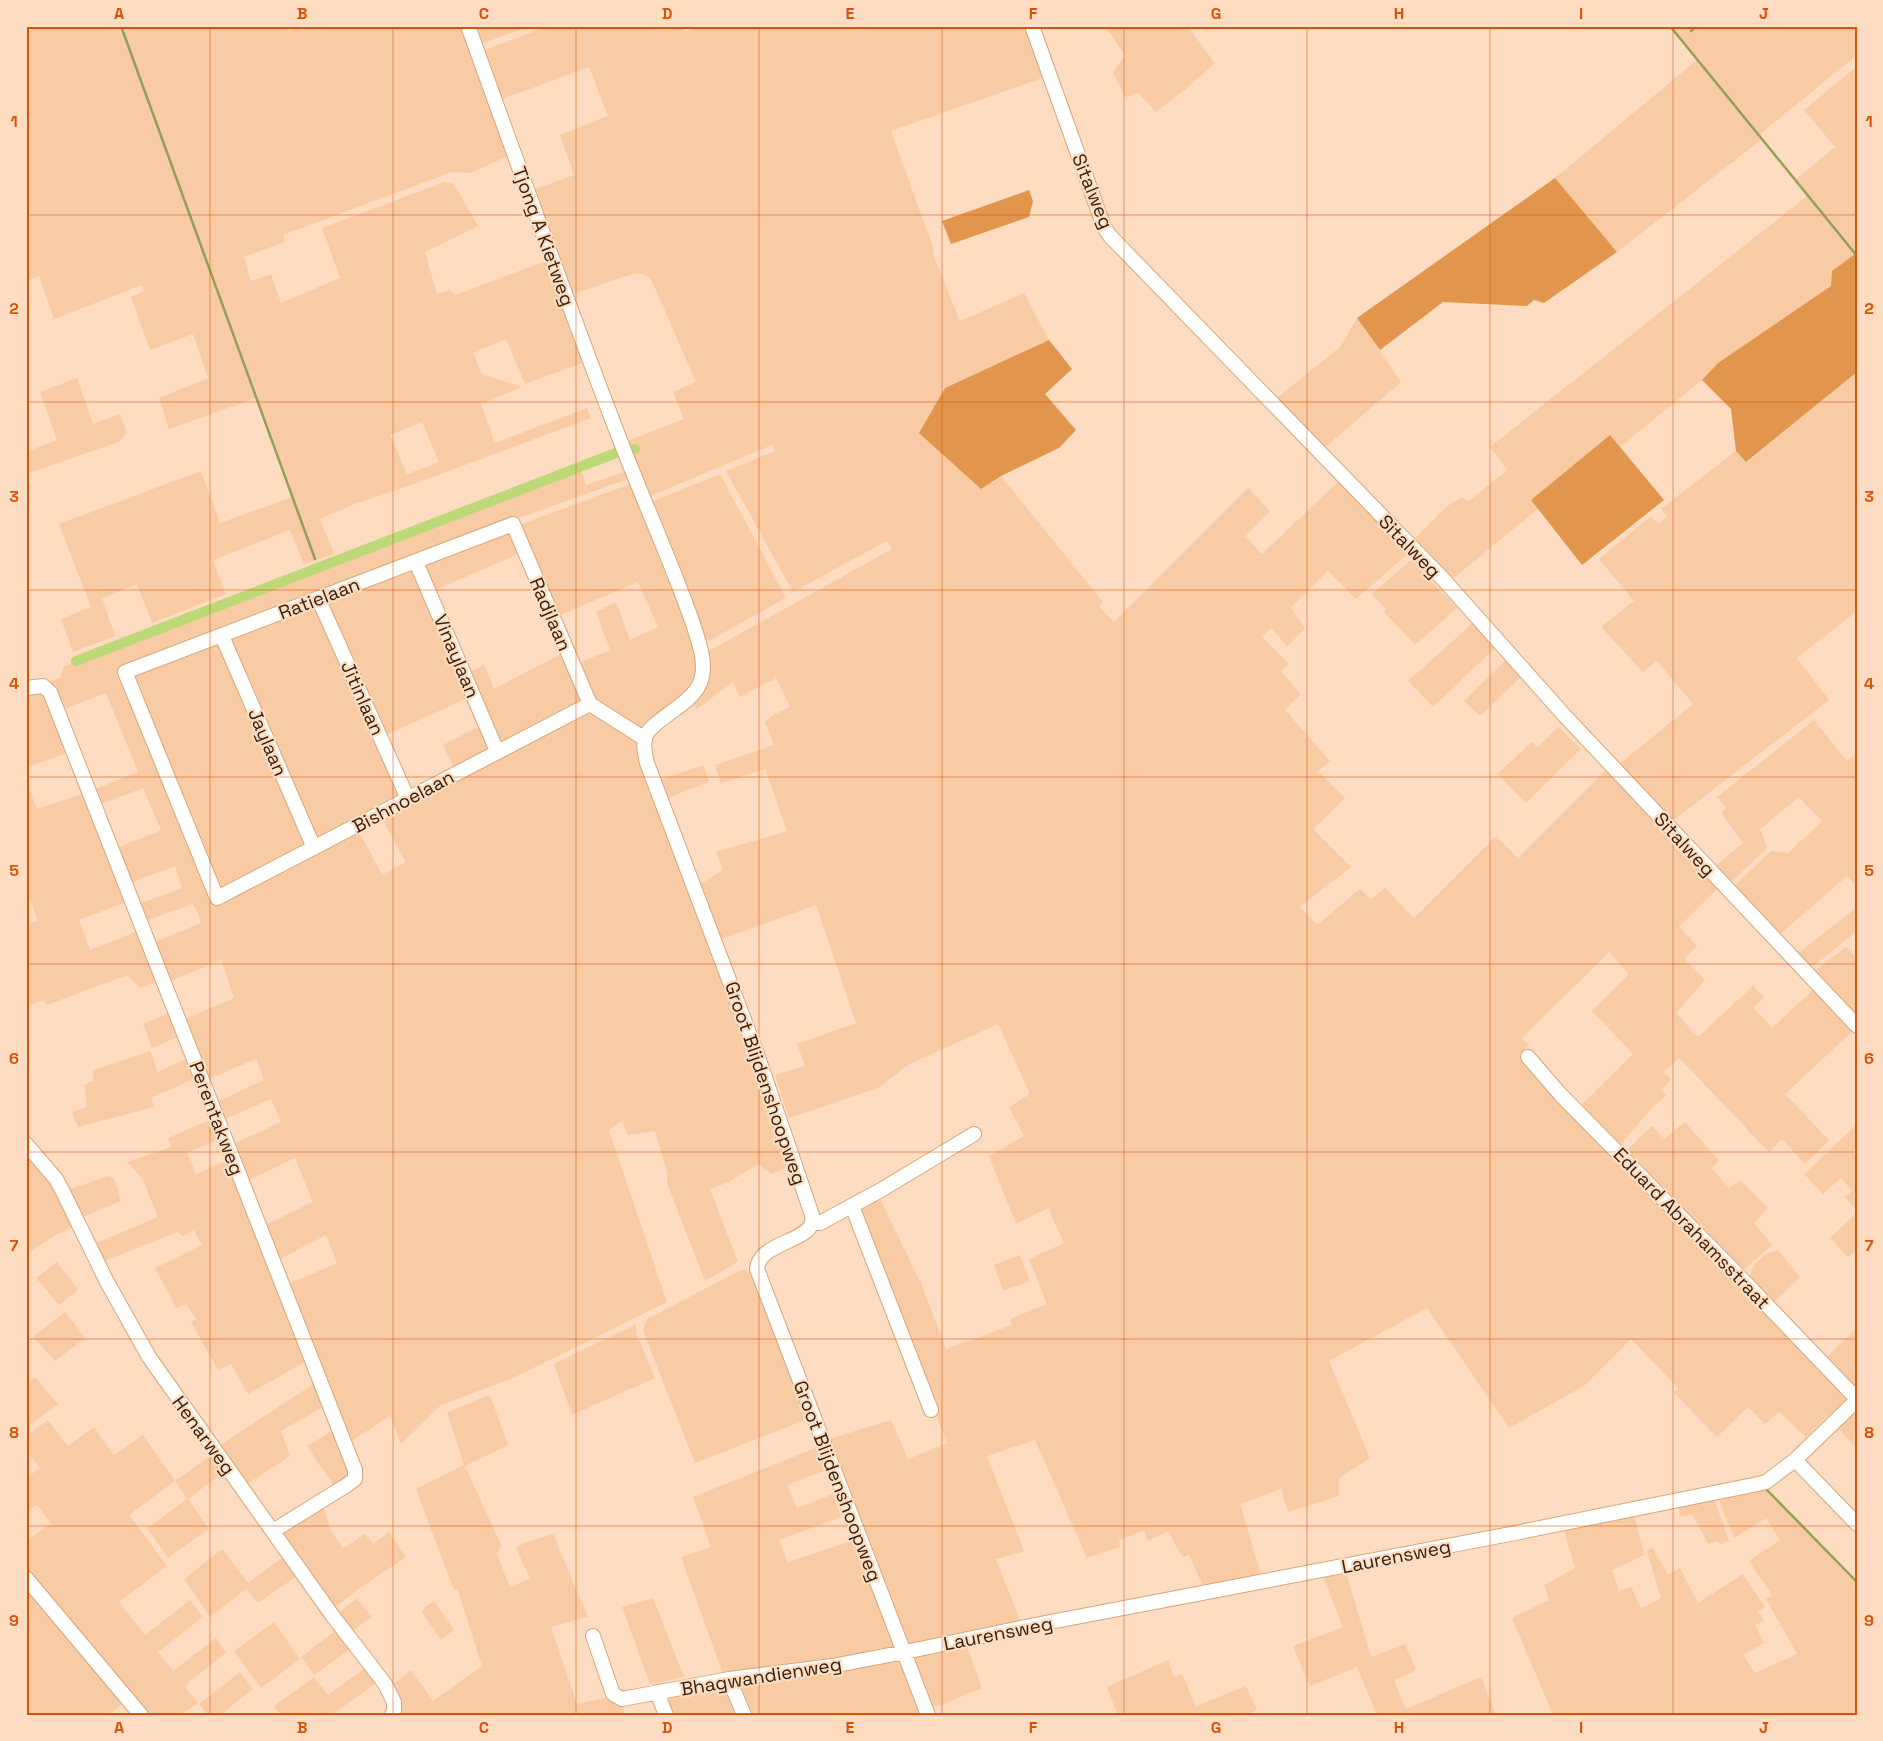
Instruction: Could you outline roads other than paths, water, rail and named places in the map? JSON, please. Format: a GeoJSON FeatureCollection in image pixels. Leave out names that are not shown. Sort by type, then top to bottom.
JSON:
{"type":"FeatureCollection","features":[{"type":"Feature","properties":{"kind":"street","name":"Tjong A Kietweg"},"geometry":{"type":"LineString","coordinates":[[468,26],[622,444],[695,629],[703,661],[703,673],[697,691],[687,702],[650,728],[645,738]]}},
{"type":"Feature","properties":{"kind":"street","name":"Sitalweg"},"geometry":{"type":"LineString","coordinates":[[1032,26],[1104,227],[1110,236],[1442,579],[1570,721],[1857,1026]]}},
{"type":"Feature","properties":{"kind":"street","name":"Ratielaan"},"geometry":{"type":"LineString","coordinates":[[216,898],[125,672],[513,524]]}},
{"type":"Feature","properties":{"kind":"street","name":"Radjlaan"},"geometry":{"type":"LineString","coordinates":[[513,524],[590,704]]}},
{"type":"Feature","properties":{"kind":"street","name":"Vinaylaan"},"geometry":{"type":"LineString","coordinates":[[416,562],[497,751]]}},
{"type":"Feature","properties":{"kind":"street","name":"Jitinlaan"},"geometry":{"type":"LineString","coordinates":[[318,598],[408,799]]}},
{"type":"Feature","properties":{"kind":"street","name":"Jaylaan"},"geometry":{"type":"LineString","coordinates":[[222,636],[314,848]]}},
{"type":"Feature","properties":{"kind":"street","name":"Perentakweg"},"geometry":{"type":"LineString","coordinates":[[26,688],[43,686],[50,692],[355,1470],[355,1479],[347,1485],[273,1531]]}},
{"type":"Feature","properties":{"kind":"street"},"geometry":{"type":"LineString","coordinates":[[590,704],[645,738]]}},
{"type":"Feature","properties":{"kind":"street","name":"Bishnoelaan"},"geometry":{"type":"LineString","coordinates":[[216,898],[590,704]]}},
{"type":"Feature","properties":{"kind":"street","name":"Groot Blijdenshoopweg"},"geometry":{"type":"LineString","coordinates":[[645,738],[644,750],[647,763],[757,1054],[812,1215],[812,1223],[806,1230],[766,1252],[757,1263],[757,1269],[928,1715]]}},
{"type":"Feature","properties":{"kind":"street","name":"Eduard Abrahamsstraat"},"geometry":{"type":"LineString","coordinates":[[1528,1057],[1560,1094],[1857,1399]]}},
{"type":"Feature","properties":{"kind":"street"},"geometry":{"type":"LineString","coordinates":[[812,1223],[820,1222],[852,1206],[974,1134]]}},
{"type":"Feature","properties":{"kind":"street","name":"Henarweg"},"geometry":{"type":"LineString","coordinates":[[26,1144],[56,1179],[107,1282],[149,1357],[385,1684],[394,1702],[392,1715]]}},
{"type":"Feature","properties":{"kind":"street"},"geometry":{"type":"LineString","coordinates":[[852,1206],[931,1410]]}},
{"type":"Feature","properties":{"kind":"street","name":"Laurensweg"},"geometry":{"type":"LineString","coordinates":[[905,1652],[1030,1626],[1515,1534],[1754,1486],[1766,1482],[1795,1460],[1857,1399]]}},
{"type":"Feature","properties":{"kind":"street"},"geometry":{"type":"LineString","coordinates":[[1795,1460],[1857,1524]]}},
{"type":"Feature","properties":{"kind":"street"},"geometry":{"type":"LineString","coordinates":[[26,1578],[140,1715]]}},
{"type":"Feature","properties":{"kind":"street","name":"Bhagwandienweg"},"geometry":{"type":"LineString","coordinates":[[593,1636],[613,1694],[617,1698],[622,1699],[729,1679],[832,1666],[905,1652]]}},
{"type":"Feature","properties":{"kind":"street"},"geometry":{"type":"LineString","coordinates":[[729,1679],[744,1715]]}},
{"type":"Feature","properties":{"kind":"street"},"geometry":{"type":"LineString","coordinates":[[657,1692],[666,1715]]}},
{"type":"Feature","properties":{"kind":"waterway"},"geometry":{"type":"LineString","coordinates":[[121,26],[315,559]]}},
{"type":"Feature","properties":{"kind":"waterway"},"geometry":{"type":"LineString","coordinates":[[1670,26],[1857,256]]}},
{"type":"Feature","properties":{"kind":"waterway"},"geometry":{"type":"LineString","coordinates":[[1691,31],[1697,26]]}},
{"type":"Feature","properties":{"kind":"waterway"},"geometry":{"type":"LineString","coordinates":[[76,661],[616,453]]}},
{"type":"Feature","properties":{"kind":"waterway"},"geometry":{"type":"LineString","coordinates":[[1765,1488],[1857,1582]]}}]}
